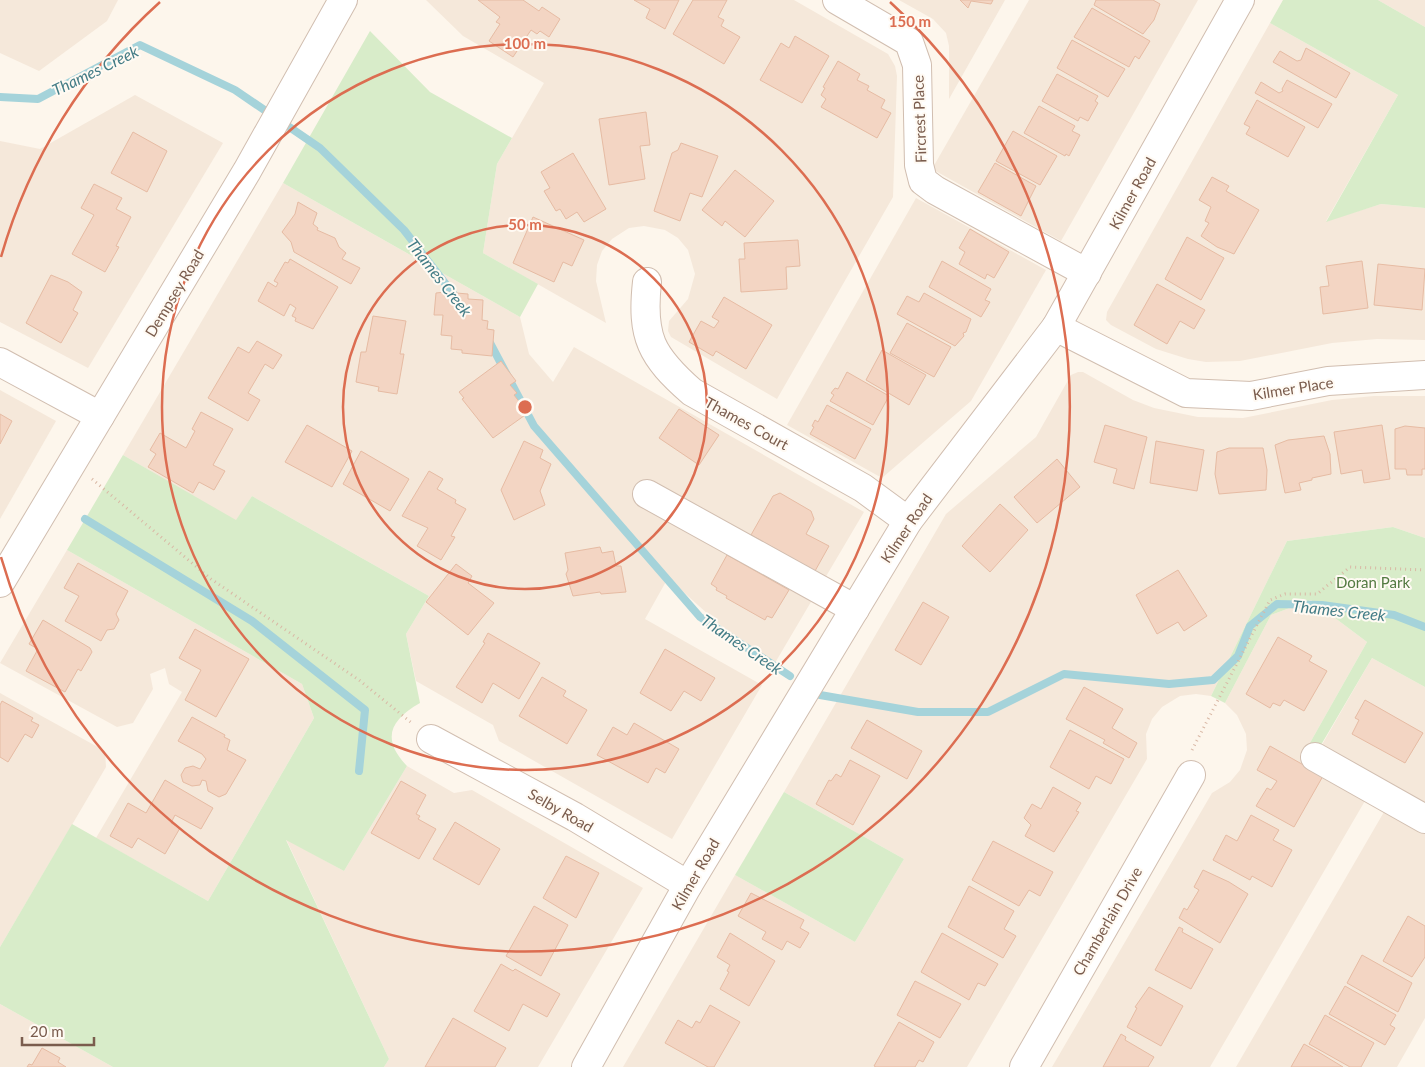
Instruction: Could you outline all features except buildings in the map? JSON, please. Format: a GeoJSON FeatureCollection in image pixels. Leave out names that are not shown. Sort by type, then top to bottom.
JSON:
{"type":"FeatureCollection","features":[{"type":"Feature","properties":{"kind":"street","name":"Dempsey Road"},"geometry":{"type":"LineString","coordinates":[[0,583],[247,170],[343,0]]}},
{"type":"Feature","properties":{"kind":"street","name":"Fircrest Place"},"geometry":{"type":"LineString","coordinates":[[837,0],[909,42],[917,65],[919,165],[923,181],[935,190],[1088,273]]}},
{"type":"Feature","properties":{"kind":"street","name":"Kilmer Road"},"geometry":{"type":"LineString","coordinates":[[586,1067],[688,885],[908,521],[1056,327],[1240,0]]}},
{"type":"Feature","properties":{"kind":"street","name":"Thames Court"},"geometry":{"type":"LineString","coordinates":[[648,282],[644,312],[647,333],[660,358],[692,392],[863,488],[908,521]]}},
{"type":"Feature","properties":{"kind":"street","name":"Kilmer Place"},"geometry":{"type":"LineString","coordinates":[[1056,327],[1186,393],[1252,396],[1328,381],[1425,375]]}},
{"type":"Feature","properties":{"kind":"street"},"geometry":{"type":"LineString","coordinates":[[0,362],[100,416]]}},
{"type":"Feature","properties":{"kind":"street"},"geometry":{"type":"LineString","coordinates":[[648,494],[854,609]]}},
{"type":"Feature","properties":{"kind":"street","name":"Selby Road"},"geometry":{"type":"LineString","coordinates":[[431,739],[575,817],[688,885]]}},
{"type":"Feature","properties":{"kind":"street"},"geometry":{"type":"LineString","coordinates":[[1315,757],[1425,819]]}},
{"type":"Feature","properties":{"kind":"street","name":"Chamberlain Drive"},"geometry":{"type":"LineString","coordinates":[[1024,1067],[1191,763]]}},
{"type":"Feature","properties":{"kind":"path"},"geometry":{"type":"LineString","coordinates":[[72,463],[211,579],[359,680],[431,739]]}},
{"type":"Feature","properties":{"kind":"path"},"geometry":{"type":"LineString","coordinates":[[1191,763],[1270,600],[1285,594],[1317,594],[1350,567],[1425,570]]}},
{"type":"Feature","properties":{"kind":"shaded area"},"geometry":{"type":"Polygon","coordinates":[[[0,0],[118,0],[107,21],[39,71],[0,53],[0,0]]]}},
{"type":"Feature","properties":{"kind":"shaded area"},"geometry":{"type":"Polygon","coordinates":[[[426,0],[794,0],[888,54],[895,66],[897,76],[893,197],[777,399],[671,337],[668,331],[669,321],[688,299],[695,274],[688,250],[678,238],[665,230],[644,226],[629,228],[612,239],[602,251],[597,265],[596,281],[606,323],[483,253],[497,164],[544,83],[463,36],[426,0]]]}},
{"type":"Feature","properties":{"kind":"shaded area"},"geometry":{"type":"Polygon","coordinates":[[[899,0],[1005,0],[949,99],[949,46],[946,33],[933,19],[899,0]]]}},
{"type":"Feature","properties":{"kind":"shaded area"},"geometry":{"type":"Polygon","coordinates":[[[1029,0],[1198,0],[1061,241],[932,169],[1029,0]]]}},
{"type":"Feature","properties":{"kind":"shaded area"},"geometry":{"type":"Polygon","coordinates":[[[1378,0],[1425,0],[1425,27],[1378,0]]]}},
{"type":"Feature","properties":{"kind":"shaded area"},"geometry":{"type":"Polygon","coordinates":[[[1270,23],[1398,95],[1326,221],[1381,204],[1425,208],[1425,340],[1377,339],[1332,343],[1240,361],[1206,362],[1188,359],[1156,349],[1111,325],[1106,320],[1107,312],[1270,23]]]}},
{"type":"Feature","properties":{"kind":"shaded area"},"geometry":{"type":"Polygon","coordinates":[[[135,95],[223,143],[88,368],[0,322],[0,141],[40,149],[135,95]]]}},
{"type":"Feature","properties":{"kind":"shaded area"},"geometry":{"type":"Polygon","coordinates":[[[283,183],[520,317],[529,354],[553,382],[574,347],[864,512],[772,668],[764,657],[741,644],[668,578],[645,619],[762,685],[672,839],[499,741],[493,725],[416,681],[406,634],[429,596],[252,496],[236,521],[123,455],[283,183]]]}},
{"type":"Feature","properties":{"kind":"shaded area"},"geometry":{"type":"Polygon","coordinates":[[[916,198],[1046,270],[971,401],[882,478],[787,425],[916,198]]]}},
{"type":"Feature","properties":{"kind":"shaded area"},"geometry":{"type":"Polygon","coordinates":[[[1083,372],[1133,400],[1154,408],[1198,417],[1243,418],[1332,400],[1374,396],[1425,396],[1425,538],[1393,527],[1287,541],[1211,696],[1196,694],[1180,696],[1162,707],[1152,719],[1146,734],[1147,759],[967,1067],[623,1067],[735,875],[855,942],[904,859],[784,792],[946,514],[1036,437],[1071,375],[1083,372]]]}},
{"type":"Feature","properties":{"kind":"shaded area"},"geometry":{"type":"Polygon","coordinates":[[[0,390],[56,421],[0,519],[0,390]]]}},
{"type":"Feature","properties":{"kind":"shaded area"},"geometry":{"type":"Polygon","coordinates":[[[67,550],[302,684],[314,718],[208,901],[96,838],[182,692],[169,684],[165,668],[150,674],[153,689],[133,723],[117,727],[0,663],[67,550]]]}},
{"type":"Feature","properties":{"kind":"shaded area"},"geometry":{"type":"Polygon","coordinates":[[[1311,600],[1367,642],[1302,757],[1312,762],[1372,658],[1425,687],[1425,1018],[1397,1067],[1236,1067],[1388,805],[1369,794],[1210,1067],[1052,1067],[1212,793],[1230,782],[1240,770],[1247,750],[1246,734],[1237,715],[1225,703],[1271,615],[1311,600]]]}},
{"type":"Feature","properties":{"kind":"shaded area"},"geometry":{"type":"Polygon","coordinates":[[[0,693],[105,751],[106,767],[0,947],[0,693]]]}},
{"type":"Feature","properties":{"kind":"shaded area"},"geometry":{"type":"Polygon","coordinates":[[[407,766],[454,793],[472,790],[643,888],[538,1067],[384,1067],[389,1059],[286,839],[344,871],[407,766]]]}},
{"type":"Feature","properties":{"kind":"shaded area"},"geometry":{"type":"Polygon","coordinates":[[[0,1004],[113,1067],[0,1067],[0,1004]]]}},
{"type":"Feature","properties":{"kind":"green space"},"geometry":{"type":"Polygon","coordinates":[[[1283,0],[1378,0],[1425,27],[1425,208],[1381,204],[1326,222],[1398,95],[1270,23],[1283,0]]]}},
{"type":"Feature","properties":{"kind":"green space"},"geometry":{"type":"Polygon","coordinates":[[[370,31],[430,92],[512,138],[497,164],[483,253],[538,284],[520,317],[283,183],[370,31]]]}},
{"type":"Feature","properties":{"kind":"green space"},"geometry":{"type":"Polygon","coordinates":[[[123,455],[236,520],[252,496],[429,596],[406,634],[420,703],[402,716],[392,731],[394,747],[407,766],[344,871],[286,840],[389,1059],[384,1067],[113,1067],[0,1004],[0,947],[72,824],[208,901],[314,718],[302,684],[67,550],[123,455]]]}},
{"type":"Feature","properties":{"kind":"green space","name":"Doran Park"},"geometry":{"type":"Polygon","coordinates":[[[1393,527],[1425,538],[1425,687],[1372,658],[1311,762],[1302,757],[1367,642],[1311,600],[1271,615],[1225,703],[1211,696],[1287,541],[1393,527]]]}},
{"type":"Feature","properties":{"kind":"green space"},"geometry":{"type":"Polygon","coordinates":[[[784,792],[904,859],[855,942],[735,875],[784,792]]]}},
{"type":"Feature","properties":{"kind":"waterway","name":"Thames Creek"},"geometry":{"type":"LineString","coordinates":[[0,97],[38,99],[140,45],[235,90],[320,148],[404,230],[458,300]]}},
{"type":"Feature","properties":{"kind":"waterway","name":"Thames Creek"},"geometry":{"type":"LineString","coordinates":[[488,339],[534,426],[700,617],[790,676]]}},
{"type":"Feature","properties":{"kind":"waterway"},"geometry":{"type":"LineString","coordinates":[[85,519],[252,621],[365,710],[359,771]]}},
{"type":"Feature","properties":{"kind":"waterway","name":"Thames Creek"},"geometry":{"type":"LineString","coordinates":[[820,695],[918,712],[988,712],[1064,674],[1169,684],[1213,680],[1238,656],[1250,626],[1277,604],[1322,605],[1394,615],[1425,627]]}}]}
